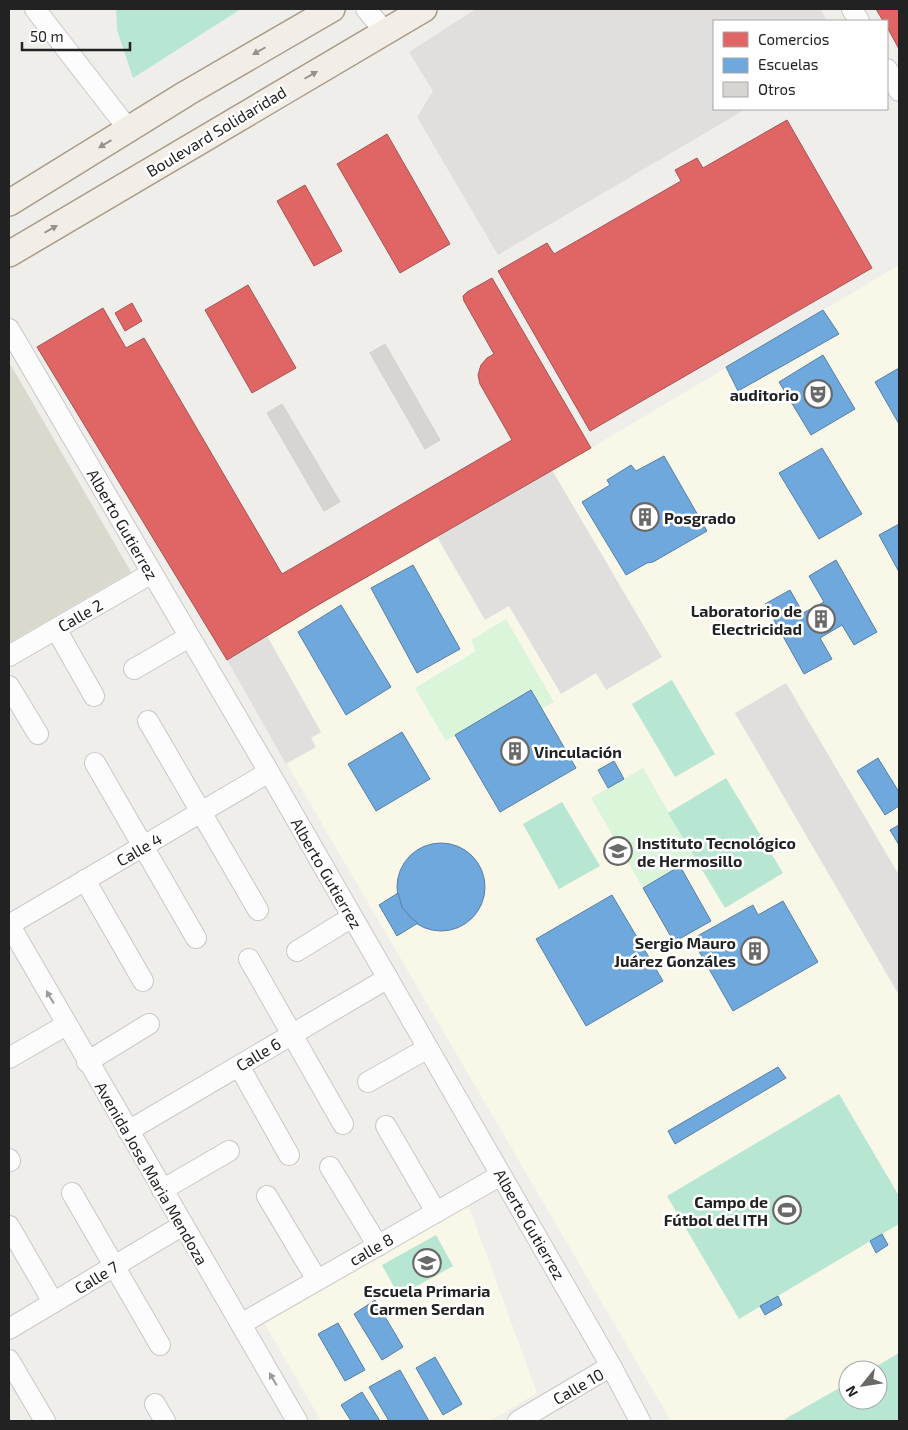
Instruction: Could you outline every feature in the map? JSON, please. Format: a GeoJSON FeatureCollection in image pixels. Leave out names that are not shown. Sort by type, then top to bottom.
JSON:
{"type":"FeatureCollection","features":[{"type":"Feature","properties":{"kind":"main road"},"geometry":{"type":"LineString","coordinates":[[9,203],[187,93],[332,9]]}},
{"type":"Feature","properties":{"kind":"main road","name":"Boulevard Solidaridad"},"geometry":{"type":"LineString","coordinates":[[9,254],[424,9]]}},
{"type":"Feature","properties":{"kind":"street"},"geometry":{"type":"LineString","coordinates":[[36,9],[129,130]]}},
{"type":"Feature","properties":{"kind":"street"},"geometry":{"type":"LineString","coordinates":[[366,9],[385,32]]}},
{"type":"Feature","properties":{"kind":"street"},"geometry":{"type":"LineString","coordinates":[[852,9],[858,20]]}},
{"type":"Feature","properties":{"kind":"street"},"geometry":{"type":"LineString","coordinates":[[888,71],[899,91]]}},
{"type":"Feature","properties":{"kind":"street","name":"Alberto Gutierrez"},"geometry":{"type":"LineString","coordinates":[[9,329],[269,772],[612,1366],[640,1421]]}},
{"type":"Feature","properties":{"kind":"street","name":"Calle 2"},"geometry":{"type":"LineString","coordinates":[[9,656],[152,573]]}},
{"type":"Feature","properties":{"kind":"street"},"geometry":{"type":"LineString","coordinates":[[56,629],[94,696]]}},
{"type":"Feature","properties":{"kind":"street"},"geometry":{"type":"LineString","coordinates":[[134,668],[189,637]]}},
{"type":"Feature","properties":{"kind":"street"},"geometry":{"type":"LineString","coordinates":[[9,686],[38,734]]}},
{"type":"Feature","properties":{"kind":"street"},"geometry":{"type":"LineString","coordinates":[[148,721],[258,910]]}},
{"type":"Feature","properties":{"kind":"street"},"geometry":{"type":"LineString","coordinates":[[95,763],[196,938]]}},
{"type":"Feature","properties":{"kind":"street","name":"Calle 4"},"geometry":{"type":"LineString","coordinates":[[9,925],[269,772]]}},
{"type":"Feature","properties":{"kind":"street"},"geometry":{"type":"LineString","coordinates":[[85,880],[143,981]]}},
{"type":"Feature","properties":{"kind":"street"},"geometry":{"type":"LineString","coordinates":[[297,951],[352,917]]}},
{"type":"Feature","properties":{"kind":"street","name":"Avenida Jose Maria Mendoza"},"geometry":{"type":"LineString","coordinates":[[9,925],[296,1421]]}},
{"type":"Feature","properties":{"kind":"street"},"geometry":{"type":"LineString","coordinates":[[249,960],[343,1124]]}},
{"type":"Feature","properties":{"kind":"street","name":"Calle 6"},"geometry":{"type":"LineString","coordinates":[[128,1131],[388,978]]}},
{"type":"Feature","properties":{"kind":"street"},"geometry":{"type":"LineString","coordinates":[[87,1062],[149,1024]]}},
{"type":"Feature","properties":{"kind":"street"},"geometry":{"type":"LineString","coordinates":[[9,1058],[66,1025]]}},
{"type":"Feature","properties":{"kind":"street"},"geometry":{"type":"LineString","coordinates":[[368,1082],[428,1048]]}},
{"type":"Feature","properties":{"kind":"street"},"geometry":{"type":"LineString","coordinates":[[239,1066],[290,1155]]}},
{"type":"Feature","properties":{"kind":"street"},"geometry":{"type":"LineString","coordinates":[[386,1126],[436,1212]]}},
{"type":"Feature","properties":{"kind":"street"},"geometry":{"type":"LineString","coordinates":[[162,1190],[228,1152]]}},
{"type":"Feature","properties":{"kind":"street"},"geometry":{"type":"LineString","coordinates":[[330,1167],[378,1246]]}},
{"type":"Feature","properties":{"kind":"street","name":"calle 8"},"geometry":{"type":"LineString","coordinates":[[241,1324],[501,1175]]}},
{"type":"Feature","properties":{"kind":"street"},"geometry":{"type":"LineString","coordinates":[[72,1193],[160,1345]]}},
{"type":"Feature","properties":{"kind":"street"},"geometry":{"type":"LineString","coordinates":[[268,1196],[317,1280]]}},
{"type":"Feature","properties":{"kind":"street","name":"Calle 7"},"geometry":{"type":"LineString","coordinates":[[9,1329],[183,1225]]}},
{"type":"Feature","properties":{"kind":"street"},"geometry":{"type":"LineString","coordinates":[[9,1226],[53,1302]]}},
{"type":"Feature","properties":{"kind":"street"},"geometry":{"type":"LineString","coordinates":[[9,1360],[45,1421]]}},
{"type":"Feature","properties":{"kind":"street","name":"Calle 10"},"geometry":{"type":"LineString","coordinates":[[518,1421],[612,1366]]}},
{"type":"Feature","properties":{"kind":"street"},"geometry":{"type":"LineString","coordinates":[[155,1404],[165,1421]]}},
{"type":"Feature","properties":{"kind":"shaded area"},"geometry":{"type":"Polygon","coordinates":[[[476,9],[820,9],[826,20],[713,20],[713,110],[744,110],[498,255],[417,117],[433,91],[409,52],[476,9]]]}},
{"type":"Feature","properties":{"kind":"shaded area","name":"Instituto Tecnológico de Hermosillo"},"geometry":{"type":"Polygon","coordinates":[[[899,265],[899,1421],[671,1421],[227,660],[318,605],[591,448],[899,265]]]}},
{"type":"Feature","properties":{"kind":"shaded area"},"geometry":{"type":"Polygon","coordinates":[[[9,362],[131,572],[9,643],[9,362]]]}},
{"type":"Feature","properties":{"kind":"shaded area"},"geometry":{"type":"Polygon","coordinates":[[[552,470],[662,657],[606,690],[596,673],[561,694],[509,606],[485,620],[437,537],[552,470]]]}},
{"type":"Feature","properties":{"kind":"shaded area"},"geometry":{"type":"Polygon","coordinates":[[[267,636],[321,732],[311,738],[316,747],[286,764],[227,660],[267,636]]]}},
{"type":"Feature","properties":{"kind":"shaded area"},"geometry":{"type":"Polygon","coordinates":[[[786,683],[899,875],[899,995],[735,713],[786,683]]]}},
{"type":"Feature","properties":{"kind":"shaded area","name":"Escuela Primaria Carmen Serdan"},"geometry":{"type":"Polygon","coordinates":[[[468,1204],[537,1393],[490,1421],[321,1421],[263,1321],[468,1204]]]}},
{"type":"Feature","properties":{"kind":"green space"},"geometry":{"type":"Polygon","coordinates":[[[116,9],[241,9],[133,78],[117,30],[116,9]]]}},
{"type":"Feature","properties":{"kind":"green space"},"geometry":{"type":"Polygon","coordinates":[[[506,619],[554,702],[542,709],[531,690],[446,741],[415,688],[476,651],[471,640],[506,619]]]}},
{"type":"Feature","properties":{"kind":"green space"},"geometry":{"type":"Polygon","coordinates":[[[672,680],[715,754],[675,777],[632,704],[672,680]]]}},
{"type":"Feature","properties":{"kind":"green space"},"geometry":{"type":"Polygon","coordinates":[[[643,768],[695,858],[643,888],[591,798],[643,768]]]}},
{"type":"Feature","properties":{"kind":"green space"},"geometry":{"type":"Polygon","coordinates":[[[726,778],[783,873],[725,908],[668,813],[726,778]]]}},
{"type":"Feature","properties":{"kind":"green space"},"geometry":{"type":"Polygon","coordinates":[[[562,802],[600,866],[559,889],[523,824],[562,802]]]}},
{"type":"Feature","properties":{"kind":"green space","name":"Campo de Fútbol del ITH"},"geometry":{"type":"Polygon","coordinates":[[[839,1094],[899,1196],[899,1224],[739,1319],[667,1196],[839,1094]]]}},
{"type":"Feature","properties":{"kind":"green space"},"geometry":{"type":"Polygon","coordinates":[[[436,1235],[453,1266],[399,1296],[382,1265],[436,1235]]]}},
{"type":"Feature","properties":{"kind":"green space"},"geometry":{"type":"Polygon","coordinates":[[[899,1353],[899,1421],[786,1421],[785,1419],[838,1389],[838,1410],[888,1410],[887,1360],[899,1353]]]}},
{"type":"Feature","properties":{"kind":"building: Comercios"},"geometry":{"type":"Polygon","coordinates":[[[876,9],[899,9],[899,49],[888,29],[888,20],[882,20],[876,9]]]}},
{"type":"Feature","properties":{"kind":"building: Comercios"},"geometry":{"type":"Polygon","coordinates":[[[787,120],[872,268],[590,431],[498,271],[547,243],[554,254],[681,181],[675,170],[697,158],[703,168],[787,120]]]}},
{"type":"Feature","properties":{"kind":"building: Comercios"},"geometry":{"type":"Polygon","coordinates":[[[387,134],[450,244],[400,273],[337,164],[387,134]]]}},
{"type":"Feature","properties":{"kind":"building: Comercios"},"geometry":{"type":"Polygon","coordinates":[[[305,185],[342,251],[314,266],[277,201],[305,185]]]}},
{"type":"Feature","properties":{"kind":"building: Comercios"},"geometry":{"type":"Polygon","coordinates":[[[492,278],[591,448],[318,605],[227,660],[37,347],[103,308],[126,348],[144,338],[282,574],[512,440],[480,384],[478,375],[481,365],[494,354],[463,296],[492,278]]]}},
{"type":"Feature","properties":{"kind":"building: Comercios"},"geometry":{"type":"Polygon","coordinates":[[[248,285],[296,368],[252,393],[205,310],[248,285]]]}},
{"type":"Feature","properties":{"kind":"building: Comercios"},"geometry":{"type":"Polygon","coordinates":[[[132,303],[142,321],[125,331],[115,313],[132,303]]]}},
{"type":"Feature","properties":{"kind":"building: Escuelas"},"geometry":{"type":"Polygon","coordinates":[[[823,310],[839,334],[738,391],[726,367],[823,310]]]}},
{"type":"Feature","properties":{"kind":"building: Escuelas"},"geometry":{"type":"Polygon","coordinates":[[[823,355],[855,409],[811,435],[779,382],[823,355]]]}},
{"type":"Feature","properties":{"kind":"building: Escuelas"},"geometry":{"type":"Polygon","coordinates":[[[899,368],[899,424],[875,382],[899,368]]]}},
{"type":"Feature","properties":{"kind":"building: Escuelas"},"geometry":{"type":"Polygon","coordinates":[[[822,448],[862,514],[819,539],[779,473],[822,448]]]}},
{"type":"Feature","properties":{"kind":"building: Escuelas","name":"Posgrado"},"geometry":{"type":"Polygon","coordinates":[[[664,456],[707,531],[626,575],[582,502],[610,485],[607,480],[631,465],[636,471],[664,456]]]}},
{"type":"Feature","properties":{"kind":"building: Escuelas"},"geometry":{"type":"Polygon","coordinates":[[[899,524],[899,572],[879,535],[899,524]]]}},
{"type":"Feature","properties":{"kind":"building: Escuelas","name":"Laboratorio de Electricidad"},"geometry":{"type":"Polygon","coordinates":[[[836,560],[877,632],[854,645],[842,625],[820,638],[832,659],[804,674],[765,604],[790,590],[803,613],[824,602],[809,576],[836,560]]]}},
{"type":"Feature","properties":{"kind":"building: Escuelas"},"geometry":{"type":"Polygon","coordinates":[[[413,565],[460,649],[417,673],[371,588],[413,565]]]}},
{"type":"Feature","properties":{"kind":"building: Escuelas"},"geometry":{"type":"Polygon","coordinates":[[[341,605],[391,687],[346,715],[298,632],[341,605]]]}},
{"type":"Feature","properties":{"kind":"building: Escuelas","name":"Vinculación"},"geometry":{"type":"Polygon","coordinates":[[[531,690],[576,768],[500,812],[455,735],[531,690]]]}},
{"type":"Feature","properties":{"kind":"building: Escuelas"},"geometry":{"type":"Polygon","coordinates":[[[402,732],[430,779],[376,811],[348,764],[402,732]]]}},
{"type":"Feature","properties":{"kind":"building: Escuelas"},"geometry":{"type":"Polygon","coordinates":[[[878,758],[899,792],[899,806],[885,815],[857,771],[878,758]]]}},
{"type":"Feature","properties":{"kind":"building: Escuelas"},"geometry":{"type":"Polygon","coordinates":[[[614,761],[624,779],[608,788],[598,770],[614,761]]]}},
{"type":"Feature","properties":{"kind":"building: Escuelas"},"geometry":{"type":"Polygon","coordinates":[[[899,825],[899,845],[890,830],[899,825]]]}},
{"type":"Feature","properties":{"kind":"building: Escuelas"},"geometry":{"type":"Polygon","coordinates":[[[441,843],[458,847],[472,856],[481,870],[485,887],[481,904],[472,918],[458,927],[441,931],[424,927],[410,918],[401,904],[397,887],[401,870],[410,856],[424,847],[441,843]]]}},
{"type":"Feature","properties":{"kind":"building: Escuelas"},"geometry":{"type":"Polygon","coordinates":[[[680,866],[711,921],[674,942],[643,888],[680,866]]]}},
{"type":"Feature","properties":{"kind":"building: Escuelas"},"geometry":{"type":"Polygon","coordinates":[[[398,893],[402,907],[418,923],[397,936],[379,905],[398,893]]]}},
{"type":"Feature","properties":{"kind":"building: Escuelas"},"geometry":{"type":"Polygon","coordinates":[[[612,895],[663,981],[586,1026],[536,939],[612,895]]]}},
{"type":"Feature","properties":{"kind":"building: Escuelas","name":"Sergio Mauro Juárez Gonzáles"},"geometry":{"type":"Polygon","coordinates":[[[783,901],[818,962],[733,1011],[692,939],[753,905],[758,915],[783,901]]]}},
{"type":"Feature","properties":{"kind":"building: Escuelas"},"geometry":{"type":"Polygon","coordinates":[[[778,1067],[786,1078],[675,1144],[668,1131],[778,1067]]]}},
{"type":"Feature","properties":{"kind":"building: Escuelas"},"geometry":{"type":"Polygon","coordinates":[[[882,1234],[888,1245],[876,1253],[870,1241],[882,1234]]]}},
{"type":"Feature","properties":{"kind":"building: Escuelas"},"geometry":{"type":"Polygon","coordinates":[[[778,1296],[782,1305],[765,1315],[760,1306],[778,1296]]]}},
{"type":"Feature","properties":{"kind":"building: Escuelas"},"geometry":{"type":"Polygon","coordinates":[[[375,1300],[403,1347],[382,1360],[354,1314],[375,1300]]]}},
{"type":"Feature","properties":{"kind":"building: Escuelas"},"geometry":{"type":"Polygon","coordinates":[[[338,1323],[365,1370],[345,1381],[318,1334],[338,1323]]]}},
{"type":"Feature","properties":{"kind":"building: Escuelas"},"geometry":{"type":"Polygon","coordinates":[[[435,1357],[462,1404],[443,1415],[416,1368],[435,1357]]]}},
{"type":"Feature","properties":{"kind":"building: Escuelas"},"geometry":{"type":"Polygon","coordinates":[[[400,1370],[429,1421],[389,1421],[369,1387],[400,1370]]]}},
{"type":"Feature","properties":{"kind":"building: Escuelas"},"geometry":{"type":"Polygon","coordinates":[[[362,1392],[380,1421],[351,1421],[341,1405],[362,1392]]]}},
{"type":"Feature","properties":{"kind":"building: Otros"},"geometry":{"type":"Polygon","coordinates":[[[385,344],[440,440],[425,449],[370,353],[385,344]]]}},
{"type":"Feature","properties":{"kind":"building: Otros"},"geometry":{"type":"Polygon","coordinates":[[[282,404],[340,502],[324,511],[267,413],[282,404]]]}},
{"type":"Feature","properties":{"kind":"place","name":"auditorio"},"geometry":{"type":"Point","coordinates":[818,394]}},
{"type":"Feature","properties":{"kind":"place","name":"Posgrado"},"geometry":{"type":"Point","coordinates":[645,517]}},
{"type":"Feature","properties":{"kind":"place","name":"Laboratorio de Electricidad"},"geometry":{"type":"Point","coordinates":[821,619]}},
{"type":"Feature","properties":{"kind":"place","name":"Vinculación"},"geometry":{"type":"Point","coordinates":[515,751]}},
{"type":"Feature","properties":{"kind":"place","name":"Instituto Tecnológico de Hermosillo"},"geometry":{"type":"Point","coordinates":[618,851]}},
{"type":"Feature","properties":{"kind":"place","name":"Sergio Mauro Juárez Gonzáles"},"geometry":{"type":"Point","coordinates":[755,951]}},
{"type":"Feature","properties":{"kind":"place","name":"Campo de Fútbol del ITH"},"geometry":{"type":"Point","coordinates":[787,1210]}},
{"type":"Feature","properties":{"kind":"place","name":"Escuela Primaria Carmen Serdan"},"geometry":{"type":"Point","coordinates":[427,1263]}}]}
